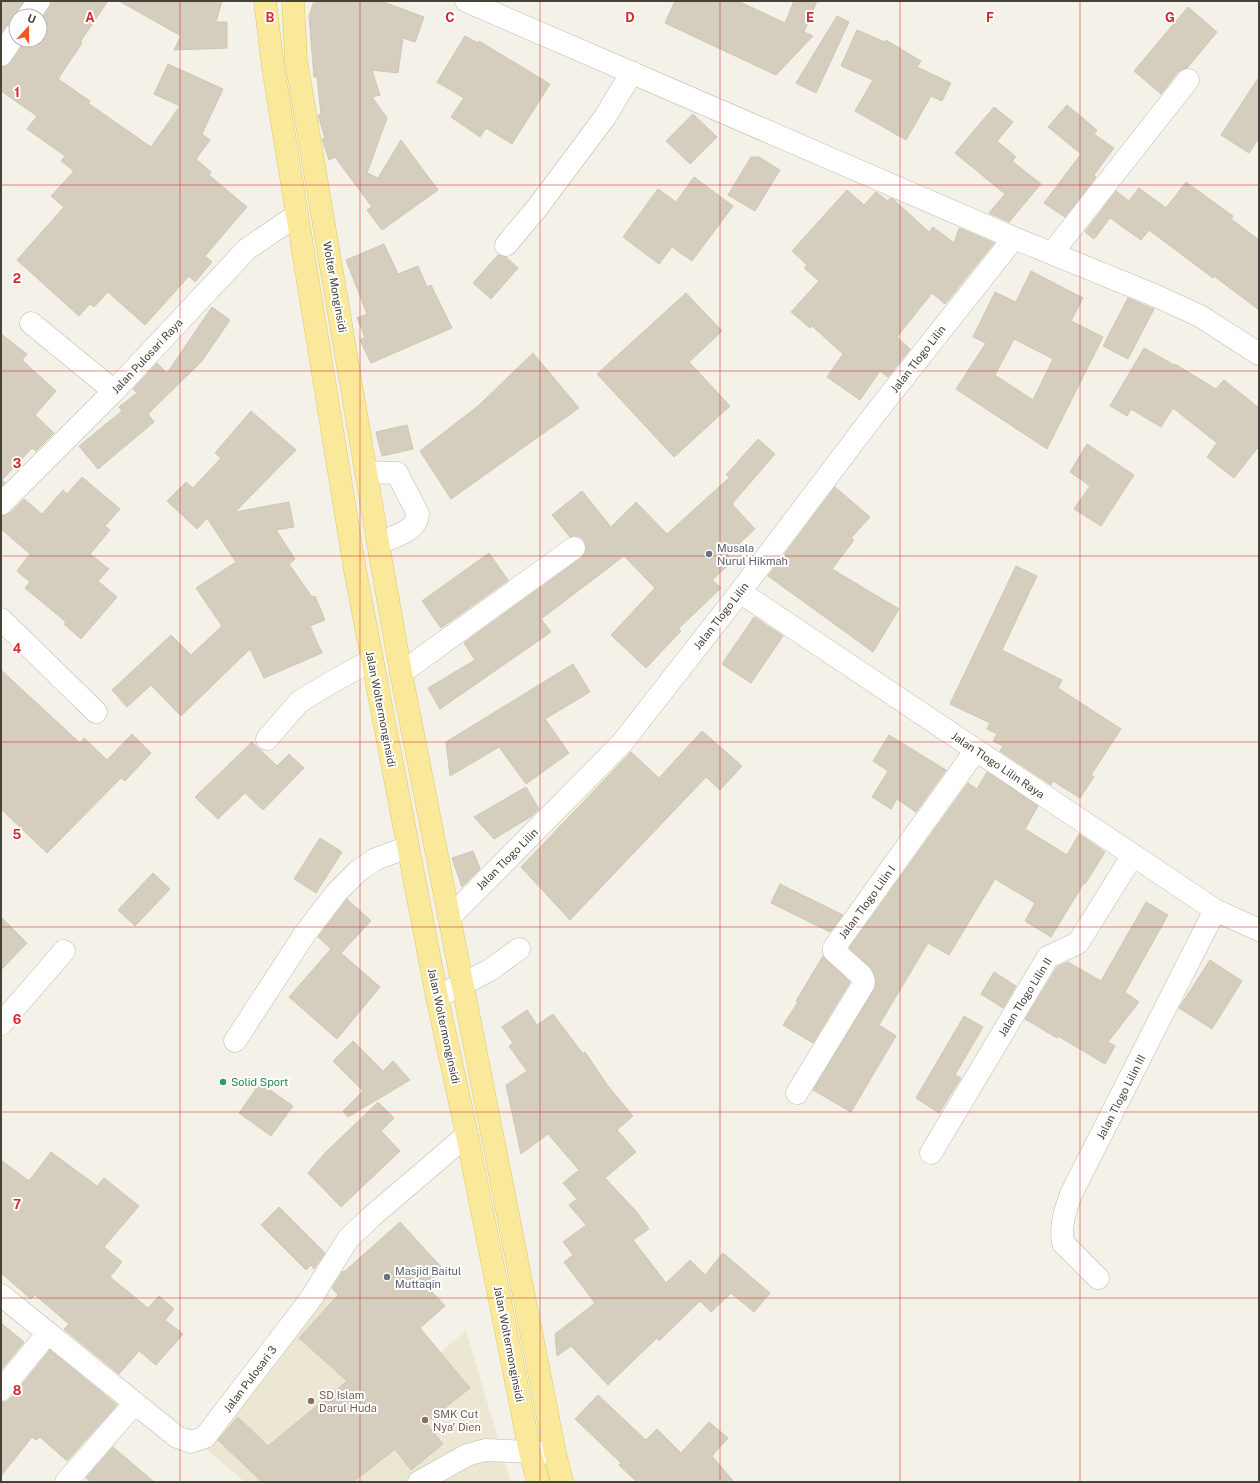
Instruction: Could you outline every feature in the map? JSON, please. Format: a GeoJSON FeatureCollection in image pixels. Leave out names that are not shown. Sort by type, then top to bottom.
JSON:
{"type":"FeatureCollection","features":[{"type":"Feature","properties":{"kind":"main road"},"geometry":{"type":"LineString","coordinates":[[265,1],[272,67],[297,215]]}},
{"type":"Feature","properties":{"kind":"main road","name":"Wolter Monginsidi"},"geometry":{"type":"LineString","coordinates":[[293,1],[296,60],[401,673]]}},
{"type":"Feature","properties":{"kind":"main road","name":"Jalan Woltermonginsidi"},"geometry":{"type":"LineString","coordinates":[[297,215],[355,570],[372,660],[437,997],[467,1135],[530,1452],[538,1482]]}},
{"type":"Feature","properties":{"kind":"main road"},"geometry":{"type":"LineString","coordinates":[[401,673],[555,1453],[562,1482]]}},
{"type":"Feature","properties":{"kind":"street"},"geometry":{"type":"LineString","coordinates":[[466,1],[1014,238],[1154,295],[1200,316],[1259,354]]}},
{"type":"Feature","properties":{"kind":"street"},"geometry":{"type":"LineString","coordinates":[[1,55],[8,45]]}},
{"type":"Feature","properties":{"kind":"street"},"geometry":{"type":"LineString","coordinates":[[506,244],[537,208],[605,118],[632,72]]}},
{"type":"Feature","properties":{"kind":"street"},"geometry":{"type":"LineString","coordinates":[[1052,253],[1188,80]]}},
{"type":"Feature","properties":{"kind":"street","name":"Jalan Pulosari Raya"},"geometry":{"type":"LineString","coordinates":[[1,504],[114,391],[247,249],[297,215]]}},
{"type":"Feature","properties":{"kind":"street","name":"Jalan Tlogo Lilin"},"geometry":{"type":"LineString","coordinates":[[449,918],[622,743],[740,592],[874,415],[1014,238]]}},
{"type":"Feature","properties":{"kind":"street"},"geometry":{"type":"LineString","coordinates":[[31,323],[114,391]]}},
{"type":"Feature","properties":{"kind":"street"},"geometry":{"type":"LineString","coordinates":[[366,472],[397,473],[418,514],[418,520],[415,525],[401,534],[378,543]]}},
{"type":"Feature","properties":{"kind":"street"},"geometry":{"type":"LineString","coordinates":[[401,673],[574,548]]}},
{"type":"Feature","properties":{"kind":"street","name":"Jalan Tlogo Lilin Raya"},"geometry":{"type":"LineString","coordinates":[[740,592],[1215,910],[1259,930]]}},
{"type":"Feature","properties":{"kind":"street"},"geometry":{"type":"LineString","coordinates":[[1,619],[96,712]]}},
{"type":"Feature","properties":{"kind":"street"},"geometry":{"type":"LineString","coordinates":[[267,739],[299,702],[372,660]]}},
{"type":"Feature","properties":{"kind":"street","name":"Jalan Tlogo Lilin I"},"geometry":{"type":"LineString","coordinates":[[796,1093],[863,985],[864,981],[861,974],[834,952],[834,948],[976,750]]}},
{"type":"Feature","properties":{"kind":"street"},"geometry":{"type":"LineString","coordinates":[[235,1042],[304,935],[336,894],[358,871],[376,859],[408,847]]}},
{"type":"Feature","properties":{"kind":"street","name":"Jalan Tlogo Lilin II"},"geometry":{"type":"LineString","coordinates":[[931,1153],[1048,957],[1078,943],[1133,855]]}},
{"type":"Feature","properties":{"kind":"street","name":"Jalan Tlogo Lilin III"},"geometry":{"type":"LineString","coordinates":[[1098,1278],[1063,1242],[1062,1222],[1065,1210],[1071,1194],[1215,910]]}},
{"type":"Feature","properties":{"kind":"street"},"geometry":{"type":"LineString","coordinates":[[437,997],[490,970],[519,949]]}},
{"type":"Feature","properties":{"kind":"street"},"geometry":{"type":"LineString","coordinates":[[1,1024],[64,951]]}},
{"type":"Feature","properties":{"kind":"street","name":"Jalan Pulosari 3"},"geometry":{"type":"LineString","coordinates":[[1,1295],[177,1437],[191,1442],[205,1437],[310,1300],[348,1239],[371,1217],[467,1135]]}},
{"type":"Feature","properties":{"kind":"street"},"geometry":{"type":"LineString","coordinates":[[1,1390],[48,1332]]}},
{"type":"Feature","properties":{"kind":"street"},"geometry":{"type":"LineString","coordinates":[[66,1482],[135,1403]]}},
{"type":"Feature","properties":{"kind":"street"},"geometry":{"type":"LineString","coordinates":[[419,1482],[467,1455],[485,1450],[555,1453]]}},
{"type":"Feature","properties":{"kind":"shaded area"},"geometry":{"type":"Polygon","coordinates":[[[328,1293],[375,1349],[401,1385],[466,1331],[511,1482],[245,1482],[206,1449],[328,1293]]]}},
{"type":"Feature","properties":{"kind":"building"},"geometry":{"type":"Polygon","coordinates":[[[1,1],[24,1],[20,8],[8,8],[8,24],[1,33],[1,1]]]}},
{"type":"Feature","properties":{"kind":"building"},"geometry":{"type":"Polygon","coordinates":[[[51,1],[108,1],[80,42],[82,43],[58,79],[90,101],[88,103],[151,147],[180,106],[154,94],[168,64],[223,89],[202,134],[210,140],[196,159],[211,172],[209,175],[247,207],[205,256],[212,262],[195,282],[189,276],[145,325],[108,292],[94,307],[90,304],[79,316],[17,260],[64,207],[51,196],[74,171],[61,161],[65,156],[27,129],[37,116],[1,91],[1,67],[7,66],[21,48],[48,48],[49,8],[51,1]]]}},
{"type":"Feature","properties":{"kind":"building"},"geometry":{"type":"Polygon","coordinates":[[[119,1],[222,1],[216,22],[227,22],[227,48],[174,50],[181,36],[119,1]]]}},
{"type":"Feature","properties":{"kind":"building"},"geometry":{"type":"Polygon","coordinates":[[[314,1],[381,1],[424,17],[415,42],[403,38],[398,73],[372,70],[380,95],[372,97],[387,118],[367,173],[378,178],[401,140],[438,190],[382,230],[367,210],[372,207],[335,157],[329,160],[322,139],[325,138],[318,115],[321,114],[317,77],[314,77],[309,16],[314,1]]]}},
{"type":"Feature","properties":{"kind":"building"},"geometry":{"type":"Polygon","coordinates":[[[675,1],[738,1],[785,23],[794,1],[817,1],[804,32],[813,36],[776,75],[665,23],[675,1]]]}},
{"type":"Feature","properties":{"kind":"building"},"geometry":{"type":"Polygon","coordinates":[[[1188,7],[1217,32],[1187,68],[1178,72],[1161,94],[1134,71],[1188,7]]]}},
{"type":"Feature","properties":{"kind":"building"},"geometry":{"type":"Polygon","coordinates":[[[837,16],[849,22],[816,93],[796,83],[837,16]]]}},
{"type":"Feature","properties":{"kind":"building"},"geometry":{"type":"Polygon","coordinates":[[[857,30],[885,42],[886,40],[921,61],[917,67],[951,83],[942,101],[931,96],[906,140],[855,111],[873,80],[841,66],[857,30]]]}},
{"type":"Feature","properties":{"kind":"building"},"geometry":{"type":"Polygon","coordinates":[[[465,36],[478,43],[479,41],[550,84],[512,144],[486,128],[480,137],[451,117],[464,98],[437,82],[465,36]]]}},
{"type":"Feature","properties":{"kind":"building"},"geometry":{"type":"Polygon","coordinates":[[[1259,77],[1259,138],[1249,153],[1221,135],[1259,77]]]}},
{"type":"Feature","properties":{"kind":"building"},"geometry":{"type":"Polygon","coordinates":[[[1067,105],[1097,130],[1094,134],[1114,148],[1094,175],[1096,177],[1065,217],[1044,203],[1081,154],[1048,127],[1067,105]]]}},
{"type":"Feature","properties":{"kind":"building"},"geometry":{"type":"Polygon","coordinates":[[[994,107],[1013,122],[997,141],[1016,157],[1012,161],[1041,184],[1009,222],[989,213],[1005,194],[955,153],[994,107]]]}},
{"type":"Feature","properties":{"kind":"building"},"geometry":{"type":"Polygon","coordinates":[[[693,114],[717,137],[690,164],[666,141],[693,114]]]}},
{"type":"Feature","properties":{"kind":"building"},"geometry":{"type":"Polygon","coordinates":[[[751,157],[759,157],[780,170],[755,211],[728,195],[751,157]]]}},
{"type":"Feature","properties":{"kind":"building"},"geometry":{"type":"Polygon","coordinates":[[[694,177],[733,206],[692,261],[672,247],[659,264],[623,237],[658,189],[676,202],[694,177]]]}},
{"type":"Feature","properties":{"kind":"building"},"geometry":{"type":"Polygon","coordinates":[[[1186,182],[1233,216],[1231,219],[1259,240],[1259,310],[1149,230],[1141,240],[1110,218],[1094,239],[1085,232],[1116,191],[1129,201],[1139,188],[1166,208],[1186,182]]]}},
{"type":"Feature","properties":{"kind":"building"},"geometry":{"type":"Polygon","coordinates":[[[847,190],[864,205],[876,192],[888,201],[890,198],[893,199],[929,232],[933,227],[954,243],[959,228],[994,243],[945,304],[932,293],[897,337],[910,349],[888,377],[880,371],[860,400],[827,377],[843,354],[812,326],[810,328],[791,312],[819,281],[804,268],[807,265],[792,251],[847,190]]]}},
{"type":"Feature","properties":{"kind":"building"},"geometry":{"type":"Polygon","coordinates":[[[384,244],[398,274],[418,266],[427,287],[431,285],[452,328],[371,363],[360,340],[365,337],[357,318],[367,314],[346,260],[384,244]]]}},
{"type":"Feature","properties":{"kind":"building"},"geometry":{"type":"Polygon","coordinates":[[[498,255],[506,257],[518,268],[491,299],[473,283],[498,255]]]}},
{"type":"Feature","properties":{"kind":"building"},"geometry":{"type":"Polygon","coordinates":[[[1031,271],[1083,298],[1071,321],[1103,337],[1047,449],[956,389],[986,343],[973,337],[995,292],[1016,302],[1031,271]],[[1014,339],[995,375],[1033,400],[1053,359],[1014,339]]]}},
{"type":"Feature","properties":{"kind":"building"},"geometry":{"type":"Polygon","coordinates":[[[686,293],[722,331],[689,362],[730,406],[674,457],[597,374],[686,293]]]}},
{"type":"Feature","properties":{"kind":"building"},"geometry":{"type":"Polygon","coordinates":[[[1128,298],[1154,309],[1128,359],[1103,346],[1128,298]]]}},
{"type":"Feature","properties":{"kind":"building"},"geometry":{"type":"Polygon","coordinates":[[[212,307],[230,320],[202,361],[148,414],[154,422],[98,469],[79,446],[122,411],[119,407],[137,393],[133,389],[157,363],[167,373],[212,307]]]}},
{"type":"Feature","properties":{"kind":"building"},"geometry":{"type":"Polygon","coordinates":[[[1,334],[27,354],[22,360],[56,391],[35,415],[54,433],[36,451],[32,448],[2,480],[5,483],[1,486],[1,334]]]}},
{"type":"Feature","properties":{"kind":"building"},"geometry":{"type":"Polygon","coordinates":[[[1144,348],[1174,365],[1175,364],[1216,389],[1224,380],[1259,408],[1259,446],[1234,478],[1207,457],[1217,443],[1173,408],[1161,427],[1131,409],[1127,416],[1110,406],[1144,348]]]}},
{"type":"Feature","properties":{"kind":"building"},"geometry":{"type":"Polygon","coordinates":[[[533,353],[579,408],[451,499],[420,451],[478,406],[533,353]]]}},
{"type":"Feature","properties":{"kind":"building"},"geometry":{"type":"Polygon","coordinates":[[[251,411],[296,450],[235,512],[289,502],[294,527],[276,530],[295,559],[289,564],[312,597],[315,596],[325,620],[310,626],[322,653],[264,678],[250,649],[181,716],[151,685],[127,707],[112,690],[171,635],[191,655],[222,626],[196,588],[236,562],[207,518],[197,529],[167,501],[186,482],[193,488],[221,458],[215,453],[251,411]]]}},
{"type":"Feature","properties":{"kind":"building"},"geometry":{"type":"Polygon","coordinates":[[[407,425],[413,449],[382,456],[376,432],[407,425]]]}},
{"type":"Feature","properties":{"kind":"building"},"geometry":{"type":"Polygon","coordinates":[[[758,439],[775,454],[732,504],[755,529],[727,555],[733,561],[712,580],[721,588],[678,629],[681,631],[646,668],[611,635],[655,588],[624,556],[541,619],[551,632],[440,709],[428,688],[475,660],[464,643],[581,558],[585,553],[586,547],[584,540],[579,536],[570,537],[552,515],[582,491],[611,527],[636,502],[667,534],[730,477],[726,475],[758,439]]]}},
{"type":"Feature","properties":{"kind":"building"},"geometry":{"type":"Polygon","coordinates":[[[1087,444],[1134,475],[1101,526],[1074,509],[1090,486],[1070,472],[1087,444]]]}},
{"type":"Feature","properties":{"kind":"building"},"geometry":{"type":"Polygon","coordinates":[[[82,477],[120,509],[105,526],[110,530],[90,554],[109,569],[98,581],[117,597],[81,639],[64,624],[66,622],[25,588],[30,582],[17,571],[30,554],[1,529],[1,516],[10,513],[24,499],[42,514],[63,490],[67,494],[82,477]]]}},
{"type":"Feature","properties":{"kind":"building"},"geometry":{"type":"Polygon","coordinates":[[[835,487],[870,517],[851,538],[854,540],[832,569],[899,609],[873,652],[768,576],[835,487]]]}},
{"type":"Feature","properties":{"kind":"building"},"geometry":{"type":"Polygon","coordinates":[[[489,553],[508,580],[441,628],[422,601],[489,553]]]}},
{"type":"Feature","properties":{"kind":"building"},"geometry":{"type":"Polygon","coordinates":[[[1016,566],[1037,576],[1002,650],[1062,680],[1058,688],[1121,729],[1091,775],[1094,777],[1080,798],[1053,781],[1051,785],[1000,751],[1003,746],[993,741],[997,734],[987,729],[990,723],[950,704],[1016,566]]]}},
{"type":"Feature","properties":{"kind":"building"},"geometry":{"type":"Polygon","coordinates":[[[754,617],[783,636],[751,683],[722,664],[754,617]]]}},
{"type":"Feature","properties":{"kind":"building"},"geometry":{"type":"Polygon","coordinates":[[[573,664],[590,692],[545,719],[569,753],[526,784],[499,747],[450,776],[446,742],[573,664]]]}},
{"type":"Feature","properties":{"kind":"building"},"geometry":{"type":"Polygon","coordinates":[[[1,670],[80,743],[84,738],[107,760],[132,734],[151,753],[125,781],[121,778],[47,853],[1,809],[1,670]]]}},
{"type":"Feature","properties":{"kind":"building"},"geometry":{"type":"Polygon","coordinates":[[[702,731],[742,766],[720,790],[706,777],[570,920],[521,867],[631,752],[659,778],[702,731]]]}},
{"type":"Feature","properties":{"kind":"building"},"geometry":{"type":"Polygon","coordinates":[[[889,735],[946,770],[916,812],[897,799],[891,809],[872,797],[888,771],[873,761],[889,735]]]}},
{"type":"Feature","properties":{"kind":"building"},"geometry":{"type":"Polygon","coordinates":[[[252,742],[277,766],[289,754],[304,768],[263,810],[245,793],[218,819],[195,797],[252,742]]]}},
{"type":"Feature","properties":{"kind":"building"},"geometry":{"type":"Polygon","coordinates":[[[987,772],[1038,806],[1025,829],[1067,855],[1079,834],[1105,852],[1051,937],[1025,921],[1035,903],[995,879],[949,955],[928,943],[879,1025],[896,1036],[851,1112],[813,1090],[875,988],[875,976],[872,969],[849,948],[968,783],[977,789],[987,772]]]}},
{"type":"Feature","properties":{"kind":"building"},"geometry":{"type":"Polygon","coordinates":[[[526,787],[539,809],[532,816],[494,839],[474,817],[526,787]]]}},
{"type":"Feature","properties":{"kind":"building"},"geometry":{"type":"Polygon","coordinates":[[[320,838],[342,852],[316,893],[294,879],[320,838]]]}},
{"type":"Feature","properties":{"kind":"building"},"geometry":{"type":"Polygon","coordinates":[[[473,851],[480,869],[462,887],[452,858],[473,851]]]}},
{"type":"Feature","properties":{"kind":"building"},"geometry":{"type":"Polygon","coordinates":[[[153,873],[170,889],[135,926],[118,910],[153,873]]]}},
{"type":"Feature","properties":{"kind":"building"},"geometry":{"type":"Polygon","coordinates":[[[780,884],[843,915],[830,932],[771,903],[780,884]]]}},
{"type":"Feature","properties":{"kind":"building"},"geometry":{"type":"Polygon","coordinates":[[[347,899],[371,921],[341,953],[380,987],[337,1039],[289,997],[331,949],[318,937],[347,899]]]}},
{"type":"Feature","properties":{"kind":"building"},"geometry":{"type":"Polygon","coordinates":[[[1146,902],[1168,915],[1125,992],[1139,1002],[1108,1042],[1115,1046],[1105,1064],[1058,1036],[1057,1038],[1025,1019],[1057,967],[1068,962],[1101,981],[1146,902]]]}},
{"type":"Feature","properties":{"kind":"building"},"geometry":{"type":"Polygon","coordinates":[[[1,917],[27,943],[1,970],[1,917]]]}},
{"type":"Feature","properties":{"kind":"building"},"geometry":{"type":"Polygon","coordinates":[[[823,956],[850,982],[813,1043],[783,1025],[798,1002],[796,1001],[823,956]]]}},
{"type":"Feature","properties":{"kind":"building"},"geometry":{"type":"Polygon","coordinates":[[[1210,960],[1242,981],[1212,1029],[1179,1008],[1210,960]]]}},
{"type":"Feature","properties":{"kind":"building"},"geometry":{"type":"Polygon","coordinates":[[[994,972],[1016,986],[1003,1008],[981,994],[994,972]]]}},
{"type":"Feature","properties":{"kind":"building"},"geometry":{"type":"Polygon","coordinates":[[[527,1010],[537,1025],[553,1014],[583,1054],[585,1052],[608,1086],[633,1116],[617,1130],[636,1152],[605,1178],[636,1211],[649,1229],[633,1240],[666,1283],[690,1260],[705,1275],[723,1253],[770,1293],[754,1312],[731,1293],[711,1312],[700,1301],[659,1341],[657,1338],[608,1385],[571,1346],[557,1356],[555,1334],[595,1303],[564,1262],[573,1255],[563,1242],[586,1225],[569,1205],[577,1199],[563,1183],[579,1170],[548,1134],[521,1154],[506,1085],[527,1071],[509,1046],[513,1043],[502,1027],[527,1010]]]}},
{"type":"Feature","properties":{"kind":"building"},"geometry":{"type":"Polygon","coordinates":[[[964,1016],[983,1027],[955,1075],[961,1078],[939,1113],[916,1098],[964,1016]]]}},
{"type":"Feature","properties":{"kind":"building"},"geometry":{"type":"Polygon","coordinates":[[[353,1041],[383,1071],[393,1061],[410,1080],[348,1117],[343,1111],[363,1091],[333,1061],[353,1041]]]}},
{"type":"Feature","properties":{"kind":"building"},"geometry":{"type":"Polygon","coordinates":[[[260,1083],[293,1106],[271,1136],[239,1113],[260,1083]]]}},
{"type":"Feature","properties":{"kind":"building"},"geometry":{"type":"Polygon","coordinates":[[[378,1102],[394,1118],[381,1131],[400,1151],[341,1207],[308,1173],[325,1153],[378,1102]]]}},
{"type":"Feature","properties":{"kind":"building"},"geometry":{"type":"Polygon","coordinates":[[[51,1152],[97,1186],[104,1178],[139,1206],[104,1247],[122,1262],[110,1277],[148,1308],[159,1296],[174,1309],[165,1320],[183,1334],[156,1365],[139,1351],[119,1374],[64,1329],[69,1324],[35,1295],[31,1299],[1,1273],[1,1160],[29,1181],[51,1152]]]}},
{"type":"Feature","properties":{"kind":"building"},"geometry":{"type":"Polygon","coordinates":[[[279,1207],[325,1253],[314,1269],[311,1265],[306,1270],[261,1225],[279,1207]]]}},
{"type":"Feature","properties":{"kind":"building"},"geometry":{"type":"Polygon","coordinates":[[[400,1222],[443,1269],[426,1285],[445,1306],[420,1328],[470,1388],[426,1423],[443,1444],[411,1470],[395,1449],[353,1482],[262,1482],[218,1440],[238,1417],[268,1446],[347,1381],[299,1338],[338,1295],[332,1288],[343,1271],[344,1272],[400,1222]]]}},
{"type":"Feature","properties":{"kind":"building"},"geometry":{"type":"Polygon","coordinates":[[[1,1323],[24,1342],[1,1370],[1,1323]]]}},
{"type":"Feature","properties":{"kind":"building"},"geometry":{"type":"Polygon","coordinates":[[[50,1350],[117,1405],[67,1461],[40,1437],[36,1440],[32,1437],[1,1476],[1,1402],[6,1402],[11,1398],[50,1350]]]}},
{"type":"Feature","properties":{"kind":"building"},"geometry":{"type":"Polygon","coordinates":[[[598,1395],[646,1440],[657,1429],[681,1453],[709,1422],[728,1438],[712,1456],[734,1482],[637,1482],[619,1465],[621,1463],[575,1419],[598,1395]]]}},
{"type":"Feature","properties":{"kind":"building"},"geometry":{"type":"Polygon","coordinates":[[[113,1447],[154,1482],[91,1482],[86,1478],[113,1447]]]}},
{"type":"Feature","properties":{"kind":"place","name":"Musala Nurul Hikmah"},"geometry":{"type":"Point","coordinates":[709,554]}},
{"type":"Feature","properties":{"kind":"place","name":"Solid Sport"},"geometry":{"type":"Point","coordinates":[223,1082]}},
{"type":"Feature","properties":{"kind":"place","name":"Masjid Baitul Muttaqin"},"geometry":{"type":"Point","coordinates":[387,1277]}},
{"type":"Feature","properties":{"kind":"place","name":"SD Islam Darul Huda"},"geometry":{"type":"Point","coordinates":[311,1401]}},
{"type":"Feature","properties":{"kind":"place","name":"SMK Cut Nya' Dien"},"geometry":{"type":"Point","coordinates":[425,1420]}}]}
